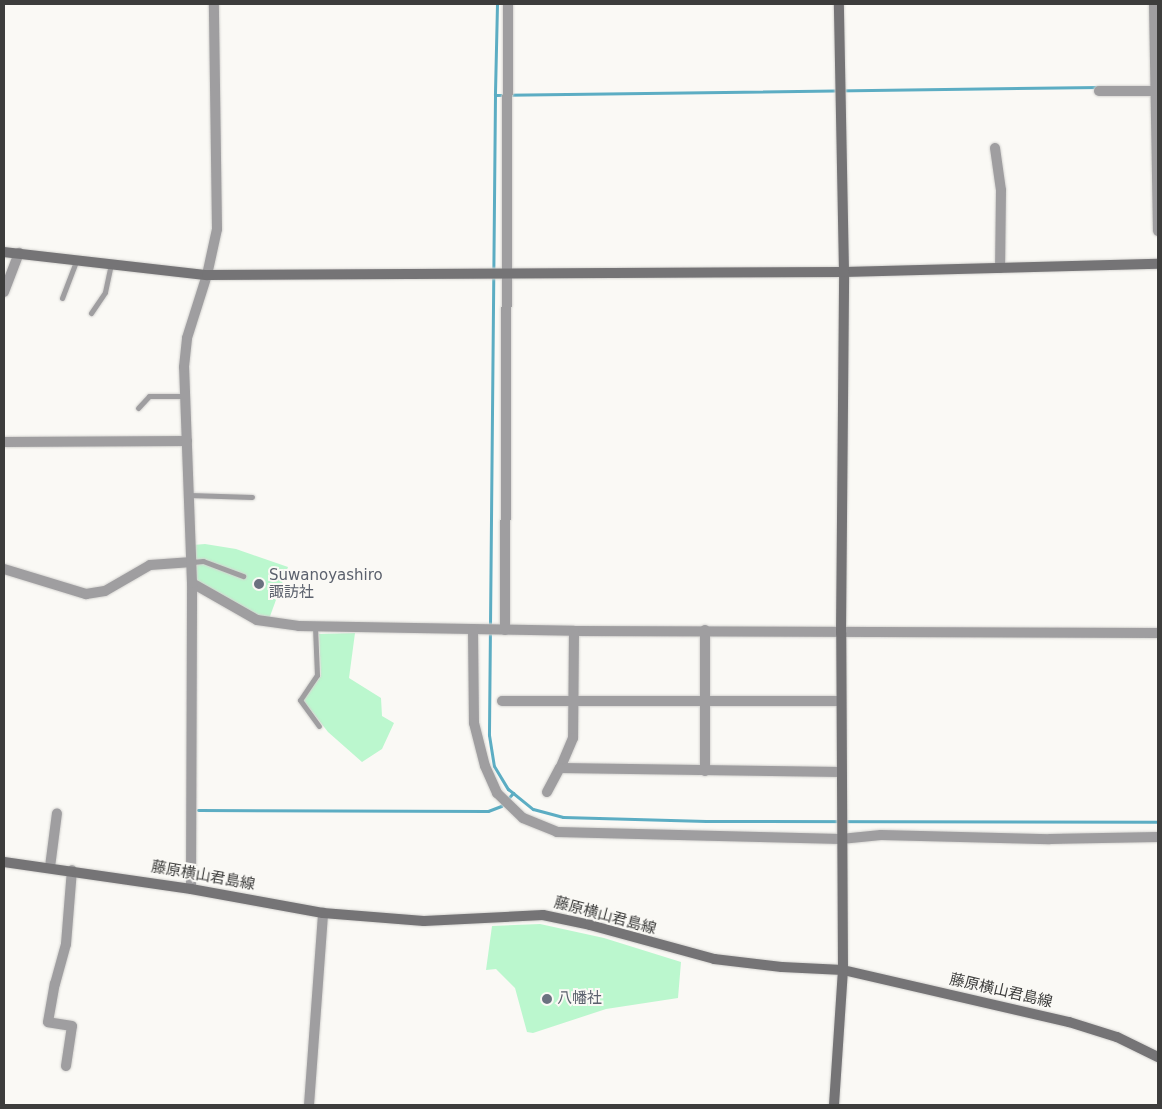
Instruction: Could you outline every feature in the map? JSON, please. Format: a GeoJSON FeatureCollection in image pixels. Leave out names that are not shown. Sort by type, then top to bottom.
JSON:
{"type":"FeatureCollection","features":[{"type":"Feature","properties":{"kind":"street"},"geometry":{"type":"LineString","coordinates":[[191,888],[192,562],[184,367],[187,338],[207,275],[217,229],[214,4]]}},
{"type":"Feature","properties":{"kind":"street"},"geometry":{"type":"LineString","coordinates":[[502,629],[507,273],[508,4]]}},
{"type":"Feature","properties":{"kind":"street"},"geometry":{"type":"LineString","coordinates":[[834,1105],[843,970],[841,633],[844,272],[839,4]]}},
{"type":"Feature","properties":{"kind":"street"},"geometry":{"type":"LineString","coordinates":[[1154,4],[1158,231]]}},
{"type":"Feature","properties":{"kind":"street"},"geometry":{"type":"LineString","coordinates":[[1099,91],[1156,92]]}},
{"type":"Feature","properties":{"kind":"street"},"geometry":{"type":"LineString","coordinates":[[995,148],[1001,190],[1000,268]]}},
{"type":"Feature","properties":{"kind":"street"},"geometry":{"type":"LineString","coordinates":[[4,252],[207,275],[844,272],[1158,264]]}},
{"type":"Feature","properties":{"kind":"street"},"geometry":{"type":"LineString","coordinates":[[4,292],[19,253]]}},
{"type":"Feature","properties":{"kind":"street"},"geometry":{"type":"LineString","coordinates":[[4,442],[186,441]]}},
{"type":"Feature","properties":{"kind":"street"},"geometry":{"type":"LineString","coordinates":[[4,569],[86,594],[105,591],[150,565],[192,562]]}},
{"type":"Feature","properties":{"kind":"street"},"geometry":{"type":"LineString","coordinates":[[192,583],[257,620],[299,626],[574,631],[1158,633]]}},
{"type":"Feature","properties":{"kind":"street"},"geometry":{"type":"LineString","coordinates":[[474,629],[474,723],[485,766],[497,793],[524,818],[556,832],[842,839],[881,835],[1050,838],[1158,837]]}},
{"type":"Feature","properties":{"kind":"street"},"geometry":{"type":"LineString","coordinates":[[705,630],[705,771]]}},
{"type":"Feature","properties":{"kind":"street"},"geometry":{"type":"LineString","coordinates":[[547,792],[560,768],[572,738],[574,631]]}},
{"type":"Feature","properties":{"kind":"street"},"geometry":{"type":"LineString","coordinates":[[502,701],[841,701]]}},
{"type":"Feature","properties":{"kind":"street"},"geometry":{"type":"LineString","coordinates":[[560,768],[841,772]]}},
{"type":"Feature","properties":{"kind":"street"},"geometry":{"type":"LineString","coordinates":[[50,867],[57,812]]}},
{"type":"Feature","properties":{"kind":"street","name":"藤原横山君島線"},"geometry":{"type":"LineString","coordinates":[[4,862],[191,888],[323,912],[424,921],[543,915],[590,925],[714,959],[782,967],[843,970],[1069,1022],[1117,1037],[1158,1057]]}},
{"type":"Feature","properties":{"kind":"street"},"geometry":{"type":"LineString","coordinates":[[66,1066],[72,1026],[48,1022],[55,984],[66,944],[72,870]]}},
{"type":"Feature","properties":{"kind":"street"},"geometry":{"type":"LineString","coordinates":[[308,1105],[323,912]]}},
{"type":"Feature","properties":{"kind":"lane"},"geometry":{"type":"LineString","coordinates":[[62,298],[76,260]]}},
{"type":"Feature","properties":{"kind":"lane"},"geometry":{"type":"LineString","coordinates":[[91,313],[105,292],[111,264]]}},
{"type":"Feature","properties":{"kind":"lane"},"geometry":{"type":"LineString","coordinates":[[138,408],[149,396],[185,396]]}},
{"type":"Feature","properties":{"kind":"lane"},"geometry":{"type":"LineString","coordinates":[[189,495],[252,497]]}},
{"type":"Feature","properties":{"kind":"lane"},"geometry":{"type":"LineString","coordinates":[[192,562],[203,561],[243,576]]}},
{"type":"Feature","properties":{"kind":"lane"},"geometry":{"type":"LineString","coordinates":[[315,626],[317,675],[300,700],[319,726]]}},
{"type":"Feature","properties":{"kind":"green space"},"geometry":{"type":"Polygon","coordinates":[[[205,544],[236,549],[288,567],[269,619],[258,617],[194,582],[193,545],[205,544]]]}},
{"type":"Feature","properties":{"kind":"green space"},"geometry":{"type":"Polygon","coordinates":[[[355,633],[349,678],[381,698],[382,716],[394,723],[382,749],[362,762],[328,732],[303,700],[321,676],[319,634],[355,633]]]}},
{"type":"Feature","properties":{"kind":"green space"},"geometry":{"type":"Polygon","coordinates":[[[540,924],[604,938],[681,962],[678,998],[606,1009],[533,1033],[527,1032],[515,988],[496,969],[486,970],[492,926],[540,924]]]}},
{"type":"Feature","properties":{"kind":"waterway"},"geometry":{"type":"LineString","coordinates":[[497,4],[495,95],[1100,87]]}},
{"type":"Feature","properties":{"kind":"waterway"},"geometry":{"type":"LineString","coordinates":[[495,95],[489,735],[494,766],[508,789],[533,809],[563,817],[706,821],[1158,822]]}},
{"type":"Feature","properties":{"kind":"waterway"},"geometry":{"type":"LineString","coordinates":[[198,810],[488,811],[501,806],[513,793]]}},
{"type":"Feature","properties":{"kind":"place","name":"Suwanoyashiro 諏訪社"},"geometry":{"type":"Point","coordinates":[259,584]}},
{"type":"Feature","properties":{"kind":"place","name":"八幡社"},"geometry":{"type":"Point","coordinates":[547,999]}}]}
